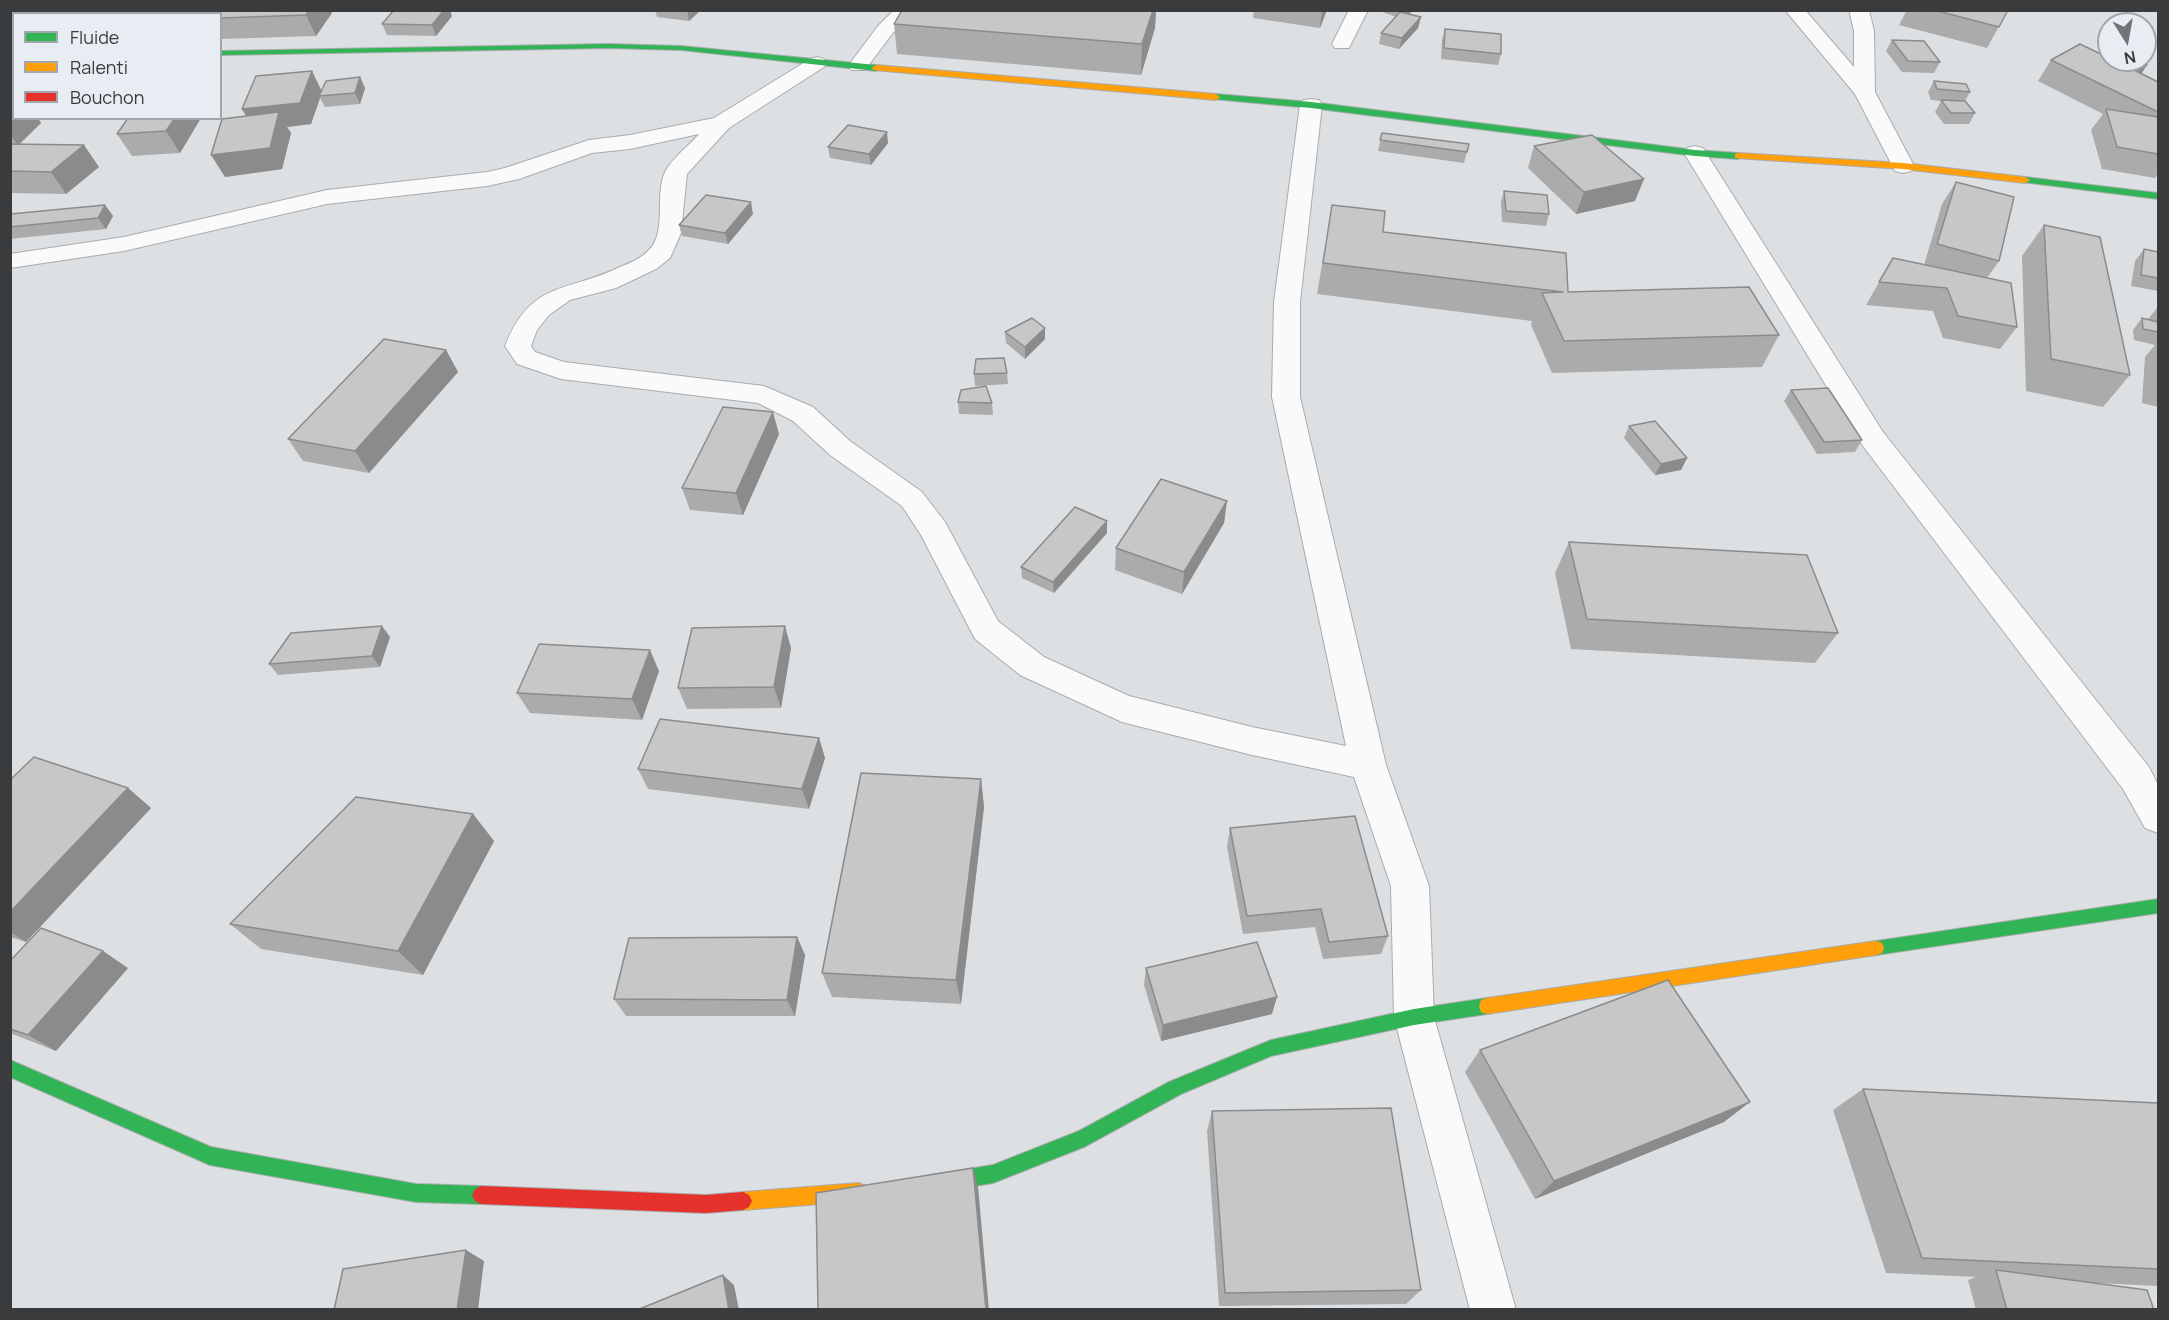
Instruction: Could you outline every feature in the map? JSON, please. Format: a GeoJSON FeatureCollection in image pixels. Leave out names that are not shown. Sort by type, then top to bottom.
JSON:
{"type":"FeatureCollection","features":[{"type":"Feature","properties":{"kind":"main road"},"geometry":{"type":"LineString","coordinates":[[222,54],[681,48],[817,63],[1311,105],[1695,153],[1903,166],[2158,196]]}},
{"type":"Feature","properties":{"kind":"main road"},"geometry":{"type":"LineString","coordinates":[[912,1187],[993,1174],[1084,1138],[1175,1088],[1271,1048],[1414,1017],[2158,906]]}},
{"type":"Feature","properties":{"kind":"main road"},"geometry":{"type":"LineString","coordinates":[[10,1068],[210,1156],[416,1193],[706,1204],[877,1191]]}},
{"type":"Feature","properties":{"kind":"street"},"geometry":{"type":"LineString","coordinates":[[858,66],[885,30],[906,10]]}},
{"type":"Feature","properties":{"kind":"street"},"geometry":{"type":"LineString","coordinates":[[1342,44],[1359,10]]}},
{"type":"Feature","properties":{"kind":"street"},"geometry":{"type":"LineString","coordinates":[[1794,10],[1864,92],[1903,166]]}},
{"type":"Feature","properties":{"kind":"street"},"geometry":{"type":"LineString","coordinates":[[1859,10],[1863,31],[1864,92]]}},
{"type":"Feature","properties":{"kind":"street"},"geometry":{"type":"LineString","coordinates":[[817,63],[721,123],[676,173],[669,233],[662,253],[646,264],[607,283],[561,295],[540,309],[525,328],[518,346],[526,358],[561,370],[764,395],[803,414],[840,448],[912,498],[934,530],[986,630],[1032,666],[1122,708],[1252,741],[1368,765]]}},
{"type":"Feature","properties":{"kind":"street"},"geometry":{"type":"LineString","coordinates":[[1311,105],[1287,302],[1286,397],[1368,765],[1410,886],[1414,1017],[1493,1310]]}},
{"type":"Feature","properties":{"kind":"street"},"geometry":{"type":"LineString","coordinates":[[10,261],[124,244],[327,197],[487,179],[520,172],[588,147],[673,134],[721,123]]}},
{"type":"Feature","properties":{"kind":"street"},"geometry":{"type":"LineString","coordinates":[[1695,153],[1873,439],[2147,782],[2158,817]]}},
{"type":"Feature","properties":{"kind":"building"},"geometry":{"type":"Polygon","coordinates":[[[168,10],[309,10],[306,15],[222,18],[222,12],[166,12],[168,10]]]}},
{"type":"Feature","properties":{"kind":"building"},"geometry":{"type":"Polygon","coordinates":[[[394,10],[444,10],[432,25],[382,24],[394,10]]]}},
{"type":"Feature","properties":{"kind":"building"},"geometry":{"type":"Polygon","coordinates":[[[902,10],[1153,10],[1142,44],[894,24],[902,10]]]}},
{"type":"Feature","properties":{"kind":"building"},"geometry":{"type":"Polygon","coordinates":[[[1934,10],[2008,10],[1999,27],[1934,10]]]}},
{"type":"Feature","properties":{"kind":"building"},"geometry":{"type":"Polygon","coordinates":[[[1400,12],[1421,17],[1402,38],[1381,33],[1400,12]]]}},
{"type":"Feature","properties":{"kind":"building"},"geometry":{"type":"Polygon","coordinates":[[[1445,29],[1501,34],[1501,54],[1444,48],[1445,29]]]}},
{"type":"Feature","properties":{"kind":"building"},"geometry":{"type":"Polygon","coordinates":[[[1892,40],[1924,41],[1940,62],[1908,61],[1892,40]]]}},
{"type":"Feature","properties":{"kind":"building"},"geometry":{"type":"Polygon","coordinates":[[[2080,44],[2097,52],[2097,72],[2138,72],[2158,82],[2158,112],[2051,60],[2080,44]]]}},
{"type":"Feature","properties":{"kind":"building"},"geometry":{"type":"Polygon","coordinates":[[[312,71],[300,103],[242,109],[256,76],[312,71]]]}},
{"type":"Feature","properties":{"kind":"building"},"geometry":{"type":"Polygon","coordinates":[[[360,77],[355,93],[319,96],[326,81],[360,77]]]}},
{"type":"Feature","properties":{"kind":"building"},"geometry":{"type":"Polygon","coordinates":[[[1934,81],[1966,84],[1970,92],[1937,89],[1934,81]]]}},
{"type":"Feature","properties":{"kind":"building"},"geometry":{"type":"Polygon","coordinates":[[[1941,100],[1965,101],[1975,113],[1951,113],[1941,100]]]}},
{"type":"Feature","properties":{"kind":"building"},"geometry":{"type":"Polygon","coordinates":[[[10,101],[12,101],[12,114],[10,115],[10,101]]]}},
{"type":"Feature","properties":{"kind":"building"},"geometry":{"type":"Polygon","coordinates":[[[2106,109],[2158,117],[2158,154],[2117,147],[2106,109]]]}},
{"type":"Feature","properties":{"kind":"building"},"geometry":{"type":"Polygon","coordinates":[[[279,112],[270,148],[211,155],[222,119],[279,112]]]}},
{"type":"Feature","properties":{"kind":"building"},"geometry":{"type":"Polygon","coordinates":[[[127,120],[174,120],[166,131],[117,134],[127,120]]]}},
{"type":"Feature","properties":{"kind":"building"},"geometry":{"type":"Polygon","coordinates":[[[848,125],[887,132],[869,154],[828,147],[848,125]]]}},
{"type":"Feature","properties":{"kind":"building"},"geometry":{"type":"Polygon","coordinates":[[[1382,133],[1469,144],[1467,152],[1380,140],[1382,133]]]}},
{"type":"Feature","properties":{"kind":"building"},"geometry":{"type":"Polygon","coordinates":[[[1592,135],[1644,179],[1584,192],[1534,146],[1592,135]]]}},
{"type":"Feature","properties":{"kind":"building"},"geometry":{"type":"Polygon","coordinates":[[[10,144],[84,145],[51,172],[10,171],[10,144]]]}},
{"type":"Feature","properties":{"kind":"building"},"geometry":{"type":"Polygon","coordinates":[[[1956,182],[2014,197],[1999,261],[1937,244],[1956,182]]]}},
{"type":"Feature","properties":{"kind":"building"},"geometry":{"type":"Polygon","coordinates":[[[1504,191],[1547,195],[1549,214],[1506,211],[1504,191]]]}},
{"type":"Feature","properties":{"kind":"building"},"geometry":{"type":"Polygon","coordinates":[[[706,195],[751,202],[725,233],[679,225],[706,195]]]}},
{"type":"Feature","properties":{"kind":"building"},"geometry":{"type":"Polygon","coordinates":[[[105,205],[98,218],[10,227],[10,214],[105,205]]]}},
{"type":"Feature","properties":{"kind":"building"},"geometry":{"type":"Polygon","coordinates":[[[1332,205],[1385,211],[1383,232],[1566,253],[1568,292],[1749,287],[1779,335],[1564,341],[1542,293],[1563,292],[1323,263],[1332,205]]]}},
{"type":"Feature","properties":{"kind":"building"},"geometry":{"type":"Polygon","coordinates":[[[2044,225],[2100,237],[2130,375],[2051,359],[2044,225]]]}},
{"type":"Feature","properties":{"kind":"building"},"geometry":{"type":"Polygon","coordinates":[[[2144,249],[2158,252],[2158,278],[2141,275],[2144,249]]]}},
{"type":"Feature","properties":{"kind":"building"},"geometry":{"type":"Polygon","coordinates":[[[1893,258],[2011,283],[2017,327],[1958,316],[1947,288],[1879,282],[1893,258]]]}},
{"type":"Feature","properties":{"kind":"building"},"geometry":{"type":"Polygon","coordinates":[[[1032,318],[1045,328],[1025,347],[1005,332],[1032,318]]]}},
{"type":"Feature","properties":{"kind":"building"},"geometry":{"type":"Polygon","coordinates":[[[2142,318],[2158,322],[2158,332],[2143,329],[2142,318]]]}},
{"type":"Feature","properties":{"kind":"building"},"geometry":{"type":"Polygon","coordinates":[[[384,339],[446,350],[355,451],[288,439],[384,339]]]}},
{"type":"Feature","properties":{"kind":"building"},"geometry":{"type":"Polygon","coordinates":[[[1004,358],[1007,373],[974,374],[976,359],[1004,358]]]}},
{"type":"Feature","properties":{"kind":"building"},"geometry":{"type":"Polygon","coordinates":[[[986,386],[992,403],[958,402],[961,390],[986,386]]]}},
{"type":"Feature","properties":{"kind":"building"},"geometry":{"type":"Polygon","coordinates":[[[1828,388],[1862,440],[1824,442],[1791,390],[1828,388]]]}},
{"type":"Feature","properties":{"kind":"building"},"geometry":{"type":"Polygon","coordinates":[[[723,407],[773,412],[736,493],[682,488],[723,407]]]}},
{"type":"Feature","properties":{"kind":"building"},"geometry":{"type":"Polygon","coordinates":[[[1655,421],[1687,458],[1661,464],[1629,426],[1655,421]]]}},
{"type":"Feature","properties":{"kind":"building"},"geometry":{"type":"Polygon","coordinates":[[[1161,479],[1227,501],[1184,572],[1116,548],[1161,479]]]}},
{"type":"Feature","properties":{"kind":"building"},"geometry":{"type":"Polygon","coordinates":[[[1075,507],[1107,521],[1053,582],[1021,567],[1075,507]]]}},
{"type":"Feature","properties":{"kind":"building"},"geometry":{"type":"Polygon","coordinates":[[[1569,542],[1807,555],[1838,633],[1587,619],[1569,542]]]}},
{"type":"Feature","properties":{"kind":"building"},"geometry":{"type":"Polygon","coordinates":[[[382,626],[372,656],[269,664],[291,633],[382,626]]]}},
{"type":"Feature","properties":{"kind":"building"},"geometry":{"type":"Polygon","coordinates":[[[785,626],[774,687],[678,688],[692,628],[785,626]]]}},
{"type":"Feature","properties":{"kind":"building"},"geometry":{"type":"Polygon","coordinates":[[[539,644],[650,650],[632,699],[517,693],[539,644]]]}},
{"type":"Feature","properties":{"kind":"building"},"geometry":{"type":"Polygon","coordinates":[[[660,719],[819,738],[802,789],[638,769],[660,719]]]}},
{"type":"Feature","properties":{"kind":"building"},"geometry":{"type":"Polygon","coordinates":[[[34,757],[128,788],[10,912],[10,780],[34,757]]]}},
{"type":"Feature","properties":{"kind":"building"},"geometry":{"type":"Polygon","coordinates":[[[861,773],[981,779],[956,980],[822,973],[861,773]]]}},
{"type":"Feature","properties":{"kind":"building"},"geometry":{"type":"Polygon","coordinates":[[[356,797],[473,814],[398,951],[230,924],[356,797]]]}},
{"type":"Feature","properties":{"kind":"building"},"geometry":{"type":"Polygon","coordinates":[[[1355,816],[1388,936],[1329,942],[1321,909],[1247,916],[1230,828],[1355,816]]]}},
{"type":"Feature","properties":{"kind":"building"},"geometry":{"type":"Polygon","coordinates":[[[41,928],[103,951],[28,1035],[10,1029],[10,961],[41,928]]]}},
{"type":"Feature","properties":{"kind":"building"},"geometry":{"type":"Polygon","coordinates":[[[797,937],[787,1000],[614,999],[629,938],[797,937]]]}},
{"type":"Feature","properties":{"kind":"building"},"geometry":{"type":"Polygon","coordinates":[[[1257,942],[1277,997],[1163,1025],[1146,968],[1257,942]]]}},
{"type":"Feature","properties":{"kind":"building"},"geometry":{"type":"Polygon","coordinates":[[[1668,980],[1750,1102],[1554,1181],[1480,1050],[1668,980]]]}},
{"type":"Feature","properties":{"kind":"building"},"geometry":{"type":"Polygon","coordinates":[[[1863,1089],[2158,1103],[2158,1269],[1922,1258],[1863,1089]]]}},
{"type":"Feature","properties":{"kind":"building"},"geometry":{"type":"Polygon","coordinates":[[[1391,1108],[1421,1290],[1225,1293],[1212,1111],[1391,1108]]]}},
{"type":"Feature","properties":{"kind":"building"},"geometry":{"type":"Polygon","coordinates":[[[973,1168],[986,1310],[818,1310],[816,1193],[973,1168]]]}},
{"type":"Feature","properties":{"kind":"building"},"geometry":{"type":"Polygon","coordinates":[[[466,1250],[457,1310],[334,1310],[343,1269],[466,1250]]]}},
{"type":"Feature","properties":{"kind":"building"},"geometry":{"type":"Polygon","coordinates":[[[1996,1270],[2147,1290],[2154,1310],[2007,1310],[1996,1270]]]}},
{"type":"Feature","properties":{"kind":"building"},"geometry":{"type":"Polygon","coordinates":[[[723,1275],[729,1310],[637,1310],[723,1275]]]}},
{"type":"Feature","properties":{"kind":"traffic: fast"},"geometry":{"type":"LineString","coordinates":[[222,53],[608,46],[681,48],[876,68]]}},
{"type":"Feature","properties":{"kind":"traffic: fast"},"geometry":{"type":"LineString","coordinates":[[1216,97],[1311,105],[1695,153],[1738,156]]}},
{"type":"Feature","properties":{"kind":"traffic: fast"},"geometry":{"type":"LineString","coordinates":[[2025,180],[2158,196]]}},
{"type":"Feature","properties":{"kind":"traffic: fast"},"geometry":{"type":"LineString","coordinates":[[1876,948],[2158,906]]}},
{"type":"Feature","properties":{"kind":"traffic: fast"},"geometry":{"type":"LineString","coordinates":[[931,1184],[993,1174],[1084,1138],[1175,1088],[1271,1048],[1414,1017],[1487,1006]]}},
{"type":"Feature","properties":{"kind":"traffic: fast"},"geometry":{"type":"LineString","coordinates":[[10,1068],[210,1156],[416,1193],[481,1195]]}},
{"type":"Feature","properties":{"kind":"traffic: slow"},"geometry":{"type":"LineString","coordinates":[[876,68],[1216,97]]}},
{"type":"Feature","properties":{"kind":"traffic: slow"},"geometry":{"type":"LineString","coordinates":[[1738,156],[1903,166],[2025,180]]}},
{"type":"Feature","properties":{"kind":"traffic: slow"},"geometry":{"type":"LineString","coordinates":[[1487,1006],[1876,948]]}},
{"type":"Feature","properties":{"kind":"traffic: slow"},"geometry":{"type":"LineString","coordinates":[[743,1201],[859,1192]]}},
{"type":"Feature","properties":{"kind":"traffic: jam"},"geometry":{"type":"LineString","coordinates":[[481,1195],[706,1204],[743,1201]]}}]}
